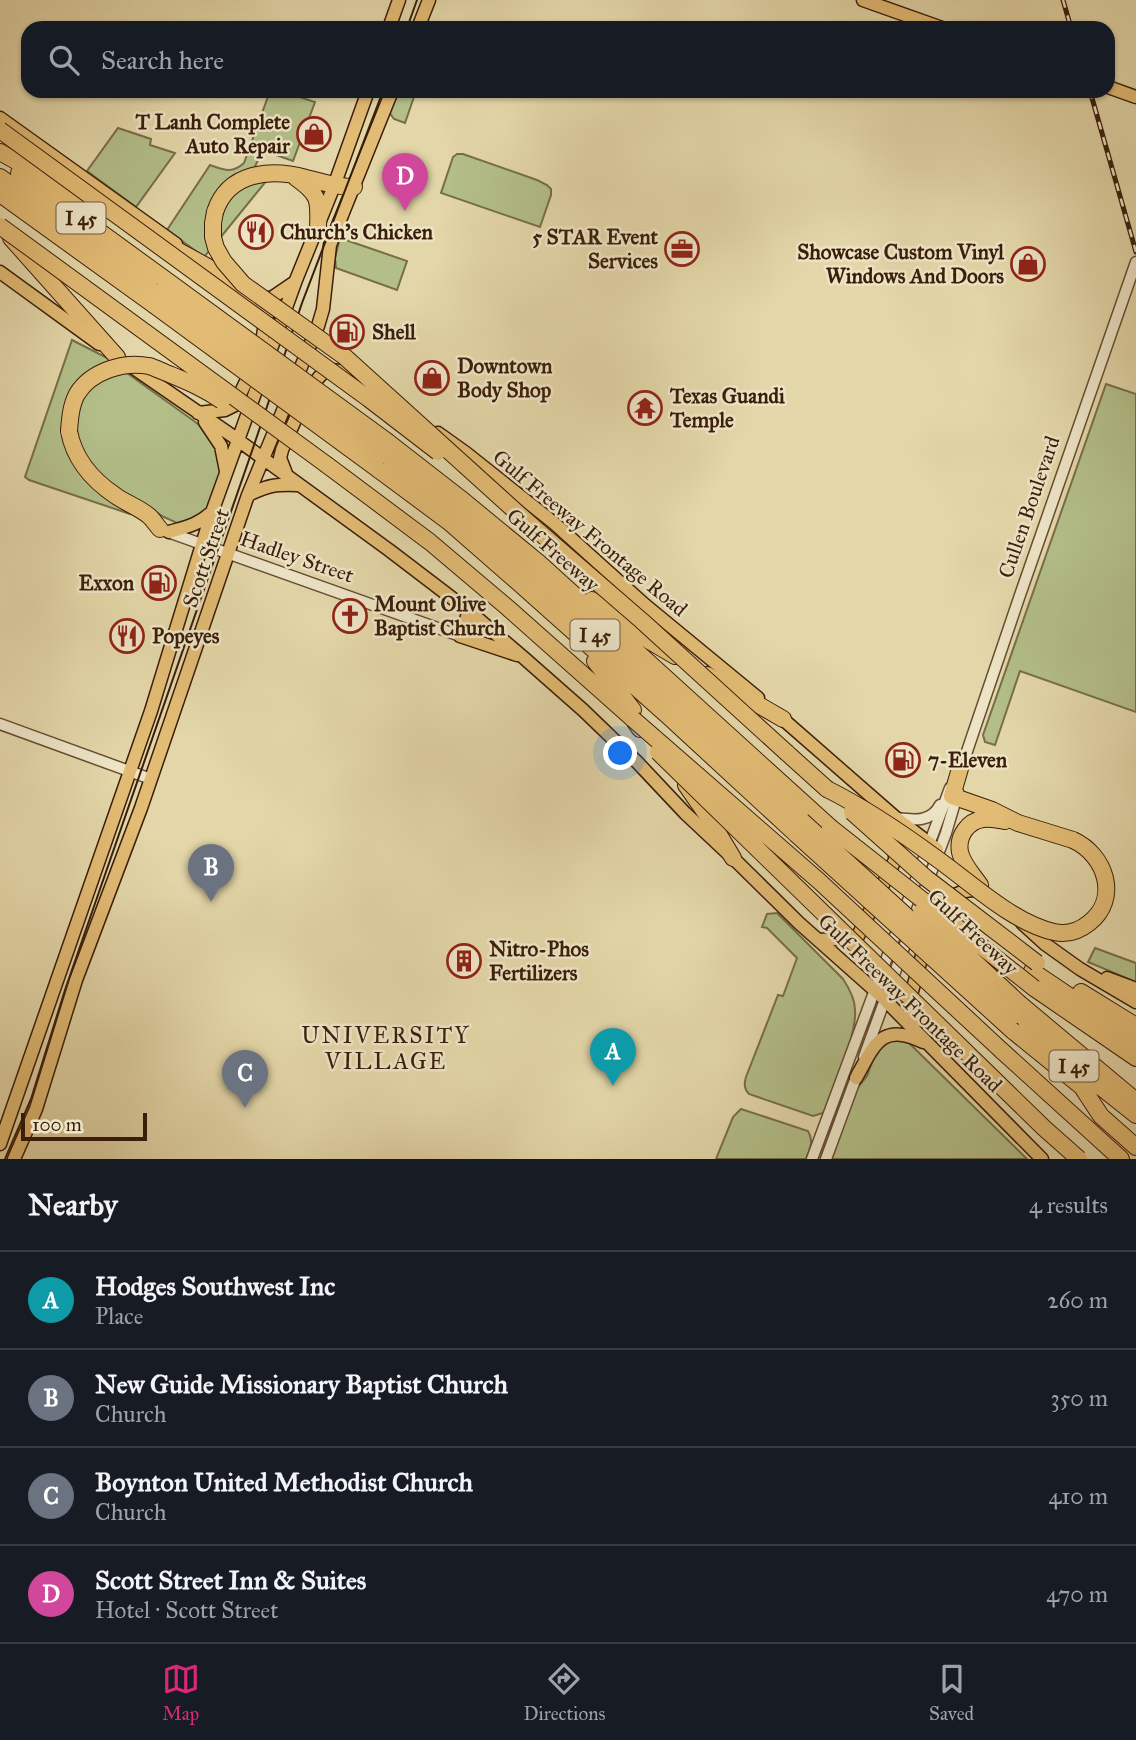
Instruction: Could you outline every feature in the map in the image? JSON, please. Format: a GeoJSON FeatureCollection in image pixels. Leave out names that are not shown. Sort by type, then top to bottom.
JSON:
{"type":"FeatureCollection","features":[{"type":"Feature","properties":{"kind":"highway"},"geometry":{"type":"LineString","coordinates":[[0,130],[369,399],[523,518]]}},
{"type":"Feature","properties":{"kind":"highway"},"geometry":{"type":"LineString","coordinates":[[0,152],[208,267]]}},
{"type":"Feature","properties":{"kind":"highway","name":"Gulf Freeway"},"geometry":{"type":"LineString","coordinates":[[0,159],[158,291]]}},
{"type":"Feature","properties":{"kind":"highway"},"geometry":{"type":"LineString","coordinates":[[354,187],[334,186],[306,177],[276,173],[254,175],[239,181],[219,200],[215,212],[213,223],[216,247],[223,262],[243,284],[345,357],[926,878],[1034,967],[1136,1041]]}},
{"type":"Feature","properties":{"kind":"highway"},"geometry":{"type":"LineString","coordinates":[[291,175],[313,191],[317,199],[318,228]]}},
{"type":"Feature","properties":{"kind":"highway","name":"Gulf Freeway"},"geometry":{"type":"LineString","coordinates":[[0,177],[383,456],[499,547],[799,828]]}},
{"type":"Feature","properties":{"kind":"highway","name":"Gulf Freeway"},"geometry":{"type":"LineString","coordinates":[[0,194],[158,291]]}},
{"type":"Feature","properties":{"kind":"highway"},"geometry":{"type":"LineString","coordinates":[[0,226],[117,357]]}},
{"type":"Feature","properties":{"kind":"highway"},"geometry":{"type":"LineString","coordinates":[[0,226],[430,542],[819,881],[1121,1159]]}},
{"type":"Feature","properties":{"kind":"highway"},"geometry":{"type":"LineString","coordinates":[[164,530],[149,516],[100,484],[75,454],[69,431],[74,402],[87,383],[102,372],[123,366],[150,367],[202,387],[327,465]]}},
{"type":"Feature","properties":{"kind":"highway","name":"Gulf Freeway"},"geometry":{"type":"LineString","coordinates":[[383,456],[460,498],[539,563],[830,827],[1082,1087],[1136,1127]]}},
{"type":"Feature","properties":{"kind":"highway","name":"Gulf Freeway"},"geometry":{"type":"LineString","coordinates":[[383,456],[449,522],[570,628],[1016,1016],[1136,1115]]}},
{"type":"Feature","properties":{"kind":"highway"},"geometry":{"type":"LineString","coordinates":[[539,563],[648,640],[783,719]]}},
{"type":"Feature","properties":{"kind":"highway"},"geometry":{"type":"LineString","coordinates":[[570,628],[640,719],[709,818],[733,858]]}},
{"type":"Feature","properties":{"kind":"highway"},"geometry":{"type":"LineString","coordinates":[[633,719],[658,752],[1079,1159]]}},
{"type":"Feature","properties":{"kind":"highway"},"geometry":{"type":"LineString","coordinates":[[827,789],[925,850],[1027,923],[1058,933],[1070,933],[1096,917],[1104,905],[1107,889],[1102,869],[1092,854],[1073,841],[952,796],[958,768]]}},
{"type":"Feature","properties":{"kind":"highway"},"geometry":{"type":"LineString","coordinates":[[984,888],[960,852],[963,833],[971,823],[984,818],[1018,822]]}},
{"type":"Feature","properties":{"kind":"highway"},"geometry":{"type":"LineString","coordinates":[[830,827],[1034,988],[1136,1058]]}},
{"type":"Feature","properties":{"kind":"highway"},"geometry":{"type":"LineString","coordinates":[[1034,967],[1136,1026]]}},
{"type":"Feature","properties":{"kind":"highway","name":"Gulf Freeway"},"geometry":{"type":"LineString","coordinates":[[1016,1016],[1136,1101]]}},
{"type":"Feature","properties":{"kind":"highway"},"geometry":{"type":"LineString","coordinates":[[1082,1087],[1101,1115],[1136,1147]]}},
{"type":"Feature","properties":{"kind":"main road"},"geometry":{"type":"LineString","coordinates":[[392,21],[399,0]]}},
{"type":"Feature","properties":{"kind":"main road"},"geometry":{"type":"LineString","coordinates":[[421,21],[429,0]]}},
{"type":"Feature","properties":{"kind":"main road"},"geometry":{"type":"LineString","coordinates":[[863,0],[922,21]]}},
{"type":"Feature","properties":{"kind":"main road"},"geometry":{"type":"LineString","coordinates":[[1115,90],[1136,97]]}},
{"type":"Feature","properties":{"kind":"main road","name":"Scott Street"},"geometry":{"type":"LineString","coordinates":[[0,1144],[151,711],[212,512],[365,98]]}},
{"type":"Feature","properties":{"kind":"main road","name":"Scott Street"},"geometry":{"type":"LineString","coordinates":[[14,1159],[36,1109],[76,980],[151,779],[248,495],[312,342],[323,309],[330,245],[389,98]]}},
{"type":"Feature","properties":{"kind":"main road","name":"Gulf Freeway Frontage Road"},"geometry":{"type":"LineString","coordinates":[[0,118],[466,453],[554,523],[896,818],[984,888],[1045,944],[1080,969],[1136,1002]]}},
{"type":"Feature","properties":{"kind":"main road","name":"Gulf Freeway Frontage Road"},"geometry":{"type":"LineString","coordinates":[[0,271],[117,357],[264,459],[469,611],[583,710],[799,923],[914,1029],[1042,1159]]}},
{"type":"Feature","properties":{"kind":"main road"},"geometry":{"type":"LineString","coordinates":[[227,472],[217,439],[198,413],[225,410],[235,405],[264,335],[265,320],[251,300],[273,297],[296,280]]}},
{"type":"Feature","properties":{"kind":"main road"},"geometry":{"type":"LineString","coordinates":[[287,476],[280,458],[282,450],[314,382],[325,372],[348,374],[387,395]]}},
{"type":"Feature","properties":{"kind":"main road"},"geometry":{"type":"LineString","coordinates":[[248,495],[277,484],[301,486]]}},
{"type":"Feature","properties":{"kind":"main road"},"geometry":{"type":"LineString","coordinates":[[164,530],[194,525],[212,512]]}},
{"type":"Feature","properties":{"kind":"main road"},"geometry":{"type":"LineString","coordinates":[[469,611],[460,636],[524,658]]}},
{"type":"Feature","properties":{"kind":"main road"},"geometry":{"type":"LineString","coordinates":[[818,940],[857,938],[895,860],[896,818]]}},
{"type":"Feature","properties":{"kind":"main road"},"geometry":{"type":"LineString","coordinates":[[914,1029],[909,1002],[932,923],[946,901],[959,891],[984,888]]}},
{"type":"Feature","properties":{"kind":"main road"},"geometry":{"type":"LineString","coordinates":[[1080,969],[1136,989]]}},
{"type":"Feature","properties":{"kind":"main road"},"geometry":{"type":"LineString","coordinates":[[856,1078],[876,1043],[886,1037],[903,1034],[930,1046]]}},
{"type":"Feature","properties":{"kind":"street","name":"Cullen Boulevard"},"geometry":{"type":"LineString","coordinates":[[827,1159],[884,1000],[958,768],[1136,262]]}},
{"type":"Feature","properties":{"kind":"street","name":"Hadley Street"},"geometry":{"type":"LineString","coordinates":[[164,530],[460,636]]}},
{"type":"Feature","properties":{"kind":"street"},"geometry":{"type":"LineString","coordinates":[[0,724],[151,779]]}},
{"type":"Feature","properties":{"kind":"street"},"geometry":{"type":"LineString","coordinates":[[896,818],[923,820],[936,812],[958,768]]}},
{"type":"Feature","properties":{"kind":"street","name":"Cullen Boulevard"},"geometry":{"type":"LineString","coordinates":[[812,1159],[874,991],[934,848],[946,833],[956,798]]}},
{"type":"Feature","properties":{"kind":"green space"},"geometry":{"type":"Polygon","coordinates":[[[267,98],[303,98],[315,102],[293,161],[262,150],[255,167],[229,180],[215,194],[207,212],[210,250],[204,257],[167,230],[210,165],[232,170],[244,163],[267,98]]]}},
{"type":"Feature","properties":{"kind":"green space"},"geometry":{"type":"Polygon","coordinates":[[[394,98],[414,98],[405,123],[394,119],[389,112],[394,98]]]}},
{"type":"Feature","properties":{"kind":"green space"},"geometry":{"type":"Polygon","coordinates":[[[118,128],[151,139],[150,145],[175,153],[136,207],[87,171],[118,128]]]}},
{"type":"Feature","properties":{"kind":"green space"},"geometry":{"type":"Polygon","coordinates":[[[457,154],[547,185],[551,189],[551,195],[540,227],[441,193],[453,157],[457,154]]]}},
{"type":"Feature","properties":{"kind":"green space"},"geometry":{"type":"Polygon","coordinates":[[[267,180],[220,238],[219,220],[227,198],[245,184],[267,180]]]}},
{"type":"Feature","properties":{"kind":"green space"},"geometry":{"type":"Polygon","coordinates":[[[340,238],[407,261],[397,290],[336,268],[335,258],[340,238]]]}},
{"type":"Feature","properties":{"kind":"green space"},"geometry":{"type":"Polygon","coordinates":[[[72,340],[113,361],[96,368],[63,436],[132,511],[130,514],[25,477],[72,340]]]}},
{"type":"Feature","properties":{"kind":"green space"},"geometry":{"type":"Polygon","coordinates":[[[124,371],[194,421],[208,432],[215,442],[222,471],[210,506],[197,520],[177,523],[164,517],[95,472],[80,451],[74,430],[83,394],[97,380],[124,371]]]}},
{"type":"Feature","properties":{"kind":"green space"},"geometry":{"type":"Polygon","coordinates":[[[1106,384],[1136,394],[1136,712],[1020,671],[995,745],[985,742],[983,735],[1106,384]]]}},
{"type":"Feature","properties":{"kind":"green space"},"geometry":{"type":"Polygon","coordinates":[[[777,913],[843,979],[855,1006],[853,1032],[826,1109],[813,1116],[749,1094],[745,1086],[746,1077],[778,995],[783,996],[797,958],[767,928],[762,927],[767,914],[777,913]]]}},
{"type":"Feature","properties":{"kind":"green space"},"geometry":{"type":"Polygon","coordinates":[[[1095,948],[1136,963],[1136,982],[1088,962],[1095,948]]]}},
{"type":"Feature","properties":{"kind":"green space"},"geometry":{"type":"Polygon","coordinates":[[[904,1038],[1027,1159],[831,1159],[855,1091],[867,1076],[882,1040],[904,1038]]]}},
{"type":"Feature","properties":{"kind":"green space"},"geometry":{"type":"Polygon","coordinates":[[[741,1109],[808,1131],[811,1142],[806,1159],[716,1159],[733,1117],[741,1109]]]}},
{"type":"Feature","properties":{"kind":"tram line"},"geometry":{"type":"LineString","coordinates":[[410,21],[417,0]]}},
{"type":"Feature","properties":{"kind":"tram line"},"geometry":{"type":"LineString","coordinates":[[5,1159],[31,1099],[65,990],[302,303],[380,98]]}},
{"type":"Feature","properties":{"kind":"railway"},"geometry":{"type":"LineString","coordinates":[[1063,0],[1069,21]]}},
{"type":"Feature","properties":{"kind":"railway"},"geometry":{"type":"LineString","coordinates":[[1092,98],[1136,252]]}},
{"type":"Feature","properties":{"kind":"place","name":"T Lanh Complete Auto Repair"},"geometry":{"type":"Point","coordinates":[314,134]}},
{"type":"Feature","properties":{"kind":"place","name":"Scott Street Inn & Suites"},"geometry":{"type":"Point","coordinates":[405,211]}},
{"type":"Feature","properties":{"kind":"place","name":"Church's Chicken"},"geometry":{"type":"Point","coordinates":[256,232]}},
{"type":"Feature","properties":{"kind":"place","name":"5 STAR Event Services"},"geometry":{"type":"Point","coordinates":[682,249]}},
{"type":"Feature","properties":{"kind":"place","name":"Showcase Custom Vinyl Windows And Doors"},"geometry":{"type":"Point","coordinates":[1028,264]}},
{"type":"Feature","properties":{"kind":"place","name":"Shell"},"geometry":{"type":"Point","coordinates":[347,332]}},
{"type":"Feature","properties":{"kind":"place","name":"Downtown Body Shop"},"geometry":{"type":"Point","coordinates":[432,378]}},
{"type":"Feature","properties":{"kind":"place","name":"Texas Guandi Temple"},"geometry":{"type":"Point","coordinates":[645,408]}},
{"type":"Feature","properties":{"kind":"place","name":"Exxon"},"geometry":{"type":"Point","coordinates":[159,583]}},
{"type":"Feature","properties":{"kind":"place","name":"Mount Olive Baptist Church"},"geometry":{"type":"Point","coordinates":[350,616]}},
{"type":"Feature","properties":{"kind":"place","name":"Popeyes"},"geometry":{"type":"Point","coordinates":[127,636]}},
{"type":"Feature","properties":{"kind":"place","name":"7-Eleven"},"geometry":{"type":"Point","coordinates":[903,760]}},
{"type":"Feature","properties":{"kind":"place","name":"New Guide Missionary Baptist Church"},"geometry":{"type":"Point","coordinates":[211,902]}},
{"type":"Feature","properties":{"kind":"place","name":"Nitro-Phos Fertilizers"},"geometry":{"type":"Point","coordinates":[464,961]}},
{"type":"Feature","properties":{"kind":"place","name":"Hodges Southwest Inc"},"geometry":{"type":"Point","coordinates":[613,1086]}},
{"type":"Feature","properties":{"kind":"place","name":"Boynton United Methodist Church"},"geometry":{"type":"Point","coordinates":[245,1108]}},
{"type":"Feature","properties":{"kind":"district","name":"UNIVERSITY VILLAGE"},"geometry":{"type":"Point","coordinates":[386,1048]}}]}
